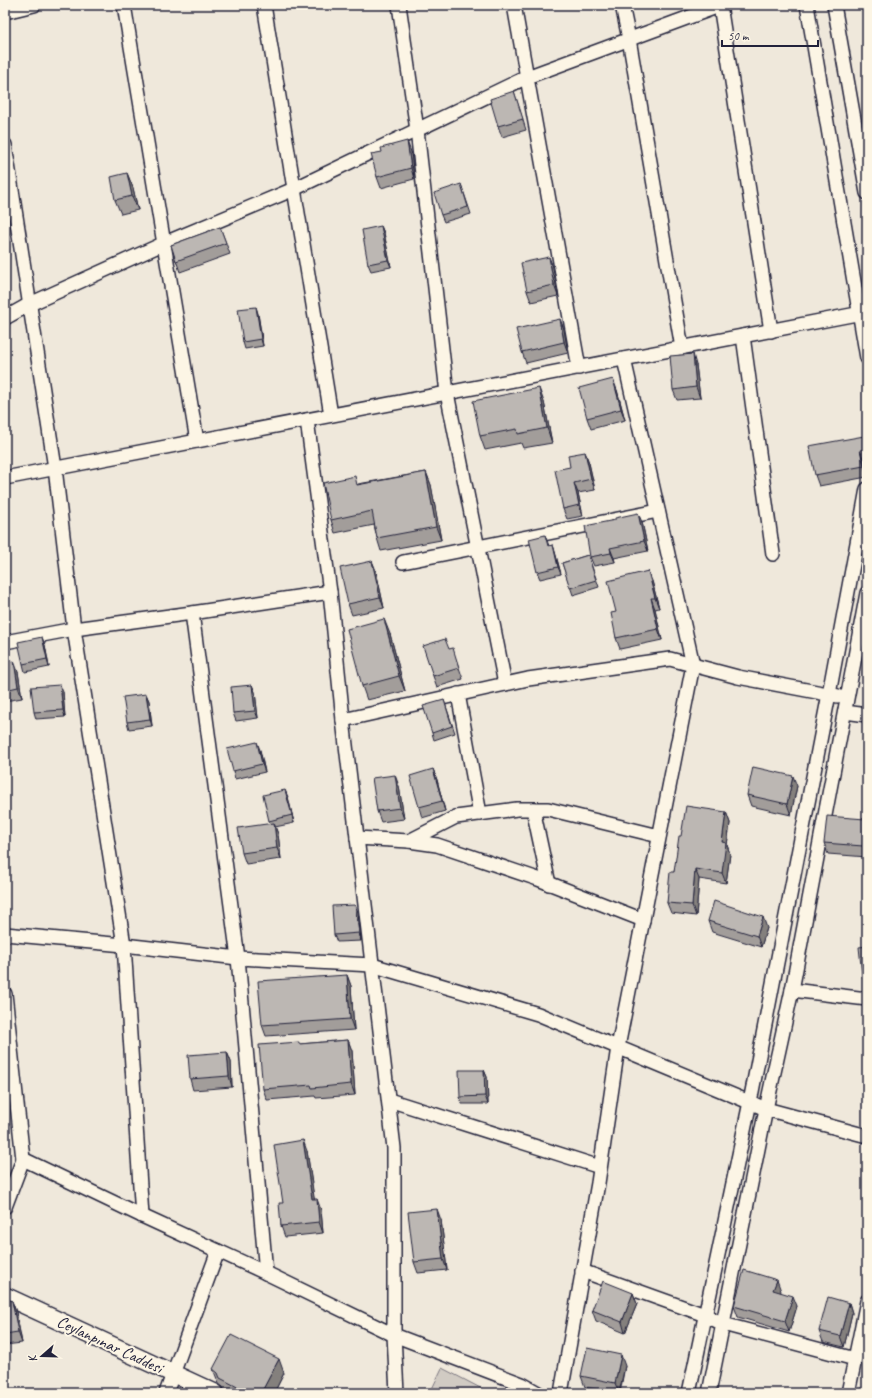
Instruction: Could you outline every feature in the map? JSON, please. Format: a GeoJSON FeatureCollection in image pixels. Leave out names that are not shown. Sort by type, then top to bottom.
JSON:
{"type":"FeatureCollection","features":[{"type":"Feature","properties":{"kind":"main road","name":"Ceylanpınar Caddesi"},"geometry":{"type":"LineString","coordinates":[[5,1296],[215,1393]]}},
{"type":"Feature","properties":{"kind":"street"},"geometry":{"type":"LineString","coordinates":[[5,12],[34,5]]}},
{"type":"Feature","properties":{"kind":"street"},"geometry":{"type":"LineString","coordinates":[[124,5],[197,441]]}},
{"type":"Feature","properties":{"kind":"street"},"geometry":{"type":"LineString","coordinates":[[264,5],[331,415]]}},
{"type":"Feature","properties":{"kind":"street"},"geometry":{"type":"LineString","coordinates":[[399,5],[417,130],[447,393],[505,684]]}},
{"type":"Feature","properties":{"kind":"street"},"geometry":{"type":"LineString","coordinates":[[514,5],[579,368]]}},
{"type":"Feature","properties":{"kind":"street"},"geometry":{"type":"LineString","coordinates":[[622,5],[682,348]]}},
{"type":"Feature","properties":{"kind":"street"},"geometry":{"type":"LineString","coordinates":[[5,318],[30,304],[165,243],[294,189],[527,77],[721,5],[771,331]]}},
{"type":"Feature","properties":{"kind":"street"},"geometry":{"type":"LineString","coordinates":[[807,5],[863,313],[867,358]]}},
{"type":"Feature","properties":{"kind":"street"},"geometry":{"type":"LineString","coordinates":[[834,5],[867,193]]}},
{"type":"Feature","properties":{"kind":"street"},"geometry":{"type":"LineString","coordinates":[[5,144],[55,468],[74,629],[124,944],[142,1216]]}},
{"type":"Feature","properties":{"kind":"street"},"geometry":{"type":"LineString","coordinates":[[5,478],[863,313]]}},
{"type":"Feature","properties":{"kind":"street"},"geometry":{"type":"LineString","coordinates":[[743,336],[773,554]]}},
{"type":"Feature","properties":{"kind":"street"},"geometry":{"type":"LineString","coordinates":[[561,1393],[600,1167],[618,1047],[693,665],[624,359]]}},
{"type":"Feature","properties":{"kind":"street"},"geometry":{"type":"LineString","coordinates":[[307,420],[330,592],[343,720],[394,1148],[394,1335],[397,1393]]}},
{"type":"Feature","properties":{"kind":"street"},"geometry":{"type":"LineString","coordinates":[[689,1393],[750,1102],[867,489]]}},
{"type":"Feature","properties":{"kind":"street"},"geometry":{"type":"LineString","coordinates":[[403,562],[658,511]]}},
{"type":"Feature","properties":{"kind":"street"},"geometry":{"type":"LineString","coordinates":[[5,642],[74,629],[330,592]]}},
{"type":"Feature","properties":{"kind":"street"},"geometry":{"type":"LineString","coordinates":[[710,1393],[766,1109],[792,990],[867,593]]}},
{"type":"Feature","properties":{"kind":"street"},"geometry":{"type":"LineString","coordinates":[[192,613],[238,958],[266,1273]]}},
{"type":"Feature","properties":{"kind":"street"},"geometry":{"type":"LineString","coordinates":[[343,720],[528,679],[670,659],[738,677],[847,698]]}},
{"type":"Feature","properties":{"kind":"street"},"geometry":{"type":"LineString","coordinates":[[458,694],[480,814]]}},
{"type":"Feature","properties":{"kind":"street"},"geometry":{"type":"LineString","coordinates":[[845,712],[867,715]]}},
{"type":"Feature","properties":{"kind":"street"},"geometry":{"type":"LineString","coordinates":[[409,842],[456,817],[517,809],[548,809],[659,836]]}},
{"type":"Feature","properties":{"kind":"street"},"geometry":{"type":"LineString","coordinates":[[533,809],[549,884]]}},
{"type":"Feature","properties":{"kind":"street"},"geometry":{"type":"LineString","coordinates":[[357,838],[437,845],[549,884],[643,920]]}},
{"type":"Feature","properties":{"kind":"street"},"geometry":{"type":"LineString","coordinates":[[5,934],[124,944],[238,958],[372,965],[538,1014],[766,1109],[867,1136]]}},
{"type":"Feature","properties":{"kind":"street"},"geometry":{"type":"LineString","coordinates":[[792,990],[867,999]]}},
{"type":"Feature","properties":{"kind":"street"},"geometry":{"type":"LineString","coordinates":[[5,994],[23,1159],[5,1207]]}},
{"type":"Feature","properties":{"kind":"street"},"geometry":{"type":"LineString","coordinates":[[388,1100],[600,1167]]}},
{"type":"Feature","properties":{"kind":"street"},"geometry":{"type":"LineString","coordinates":[[23,1159],[394,1335],[522,1384],[538,1393]]}},
{"type":"Feature","properties":{"kind":"street"},"geometry":{"type":"LineString","coordinates":[[166,1393],[172,1373],[218,1251]]}},
{"type":"Feature","properties":{"kind":"street"},"geometry":{"type":"LineString","coordinates":[[582,1271],[705,1315],[723,1324],[855,1359]]}},
{"type":"Feature","properties":{"kind":"street"},"geometry":{"type":"LineString","coordinates":[[848,1393],[867,1300]]}},
{"type":"Feature","properties":{"kind":"shaded area"},"geometry":{"type":"Polygon","coordinates":[[[442,1368],[490,1393],[430,1393],[442,1368]]]}},
{"type":"Feature","properties":{"kind":"building"},"geometry":{"type":"Polygon","coordinates":[[[514,91],[523,119],[498,126],[490,99],[514,91]]]}},
{"type":"Feature","properties":{"kind":"building"},"geometry":{"type":"Polygon","coordinates":[[[407,141],[411,168],[377,177],[371,154],[382,152],[381,148],[407,141]]]}},
{"type":"Feature","properties":{"kind":"building"},"geometry":{"type":"Polygon","coordinates":[[[127,173],[132,196],[115,200],[111,177],[127,173]]]}},
{"type":"Feature","properties":{"kind":"building"},"geometry":{"type":"Polygon","coordinates":[[[461,184],[468,207],[441,215],[434,193],[461,184]]]}},
{"type":"Feature","properties":{"kind":"building"},"geometry":{"type":"Polygon","coordinates":[[[381,226],[388,260],[368,264],[362,230],[381,226]]]}},
{"type":"Feature","properties":{"kind":"building"},"geometry":{"type":"Polygon","coordinates":[[[220,227],[226,243],[176,261],[171,245],[220,227]]]}},
{"type":"Feature","properties":{"kind":"building"},"geometry":{"type":"Polygon","coordinates":[[[549,257],[554,285],[527,291],[521,263],[549,257]]]}},
{"type":"Feature","properties":{"kind":"building"},"geometry":{"type":"Polygon","coordinates":[[[256,307],[261,339],[243,342],[238,309],[256,307]]]}},
{"type":"Feature","properties":{"kind":"building"},"geometry":{"type":"Polygon","coordinates":[[[560,319],[564,342],[522,352],[516,329],[560,319]]]}},
{"type":"Feature","properties":{"kind":"building"},"geometry":{"type":"Polygon","coordinates":[[[693,354],[696,387],[673,390],[670,356],[693,354]]]}},
{"type":"Feature","properties":{"kind":"building"},"geometry":{"type":"Polygon","coordinates":[[[613,379],[621,409],[587,418],[579,388],[613,379]]]}},
{"type":"Feature","properties":{"kind":"building"},"geometry":{"type":"Polygon","coordinates":[[[539,388],[547,428],[518,434],[517,429],[480,436],[473,401],[539,388]]]}},
{"type":"Feature","properties":{"kind":"building"},"geometry":{"type":"Polygon","coordinates":[[[864,436],[866,449],[860,450],[864,466],[815,475],[809,446],[864,436]]]}},
{"type":"Feature","properties":{"kind":"building"},"geometry":{"type":"Polygon","coordinates":[[[585,452],[591,479],[574,483],[579,505],[563,509],[555,470],[570,467],[568,455],[585,452]]]}},
{"type":"Feature","properties":{"kind":"building"},"geometry":{"type":"Polygon","coordinates":[[[426,472],[436,527],[377,538],[372,511],[331,520],[323,483],[355,476],[357,485],[426,472]]]}},
{"type":"Feature","properties":{"kind":"building"},"geometry":{"type":"Polygon","coordinates":[[[638,513],[644,541],[610,548],[611,553],[590,557],[585,526],[615,520],[615,518],[638,513]]]}},
{"type":"Feature","properties":{"kind":"building"},"geometry":{"type":"Polygon","coordinates":[[[545,535],[548,546],[553,545],[558,567],[537,572],[529,539],[545,535]]]}},
{"type":"Feature","properties":{"kind":"building"},"geometry":{"type":"Polygon","coordinates":[[[588,555],[596,580],[570,588],[562,563],[588,555]]]}},
{"type":"Feature","properties":{"kind":"building"},"geometry":{"type":"Polygon","coordinates":[[[372,561],[380,597],[348,604],[340,568],[372,561]]]}},
{"type":"Feature","properties":{"kind":"building"},"geometry":{"type":"Polygon","coordinates":[[[648,571],[655,598],[651,598],[658,629],[616,638],[611,613],[616,612],[608,581],[648,571]]]}},
{"type":"Feature","properties":{"kind":"building"},"geometry":{"type":"Polygon","coordinates":[[[384,619],[399,676],[362,686],[347,629],[384,619]]]}},
{"type":"Feature","properties":{"kind":"building"},"geometry":{"type":"Polygon","coordinates":[[[42,637],[47,659],[23,664],[18,642],[42,637]]]}},
{"type":"Feature","properties":{"kind":"building"},"geometry":{"type":"Polygon","coordinates":[[[445,639],[449,649],[453,648],[459,668],[433,676],[423,646],[445,639]]]}},
{"type":"Feature","properties":{"kind":"building"},"geometry":{"type":"Polygon","coordinates":[[[14,661],[18,687],[5,690],[5,663],[14,661]]]}},
{"type":"Feature","properties":{"kind":"building"},"geometry":{"type":"Polygon","coordinates":[[[867,670],[867,688],[864,688],[863,671],[867,670]]]}},
{"type":"Feature","properties":{"kind":"building"},"geometry":{"type":"Polygon","coordinates":[[[60,685],[63,710],[34,712],[31,687],[60,685]]]}},
{"type":"Feature","properties":{"kind":"building"},"geometry":{"type":"Polygon","coordinates":[[[252,685],[255,711],[233,713],[231,687],[252,685]]]}},
{"type":"Feature","properties":{"kind":"building"},"geometry":{"type":"Polygon","coordinates":[[[146,694],[150,719],[127,722],[123,697],[146,694]]]}},
{"type":"Feature","properties":{"kind":"building"},"geometry":{"type":"Polygon","coordinates":[[[444,700],[452,726],[432,733],[423,706],[444,700]]]}},
{"type":"Feature","properties":{"kind":"building"},"geometry":{"type":"Polygon","coordinates":[[[257,742],[262,764],[233,771],[227,749],[257,742]]]}},
{"type":"Feature","properties":{"kind":"building"},"geometry":{"type":"Polygon","coordinates":[[[753,767],[793,776],[787,804],[747,795],[753,767]]]}},
{"type":"Feature","properties":{"kind":"building"},"geometry":{"type":"Polygon","coordinates":[[[433,769],[442,801],[419,807],[410,776],[433,769]]]}},
{"type":"Feature","properties":{"kind":"building"},"geometry":{"type":"Polygon","coordinates":[[[395,775],[400,808],[377,811],[372,778],[395,775]]]}},
{"type":"Feature","properties":{"kind":"building"},"geometry":{"type":"Polygon","coordinates":[[[285,790],[292,815],[269,821],[263,795],[285,790]]]}},
{"type":"Feature","properties":{"kind":"building"},"geometry":{"type":"Polygon","coordinates":[[[686,806],[726,812],[722,842],[726,843],[722,873],[695,869],[692,905],[667,903],[670,872],[674,872],[679,836],[681,836],[686,806]]]}},
{"type":"Feature","properties":{"kind":"building"},"geometry":{"type":"Polygon","coordinates":[[[827,816],[865,819],[863,846],[824,843],[827,816]]]}},
{"type":"Feature","properties":{"kind":"building"},"geometry":{"type":"Polygon","coordinates":[[[274,823],[277,848],[242,853],[238,828],[274,823]]]}},
{"type":"Feature","properties":{"kind":"building"},"geometry":{"type":"Polygon","coordinates":[[[714,901],[763,917],[757,936],[708,921],[714,901]]]}},
{"type":"Feature","properties":{"kind":"building"},"geometry":{"type":"Polygon","coordinates":[[[355,905],[359,933],[334,935],[332,906],[355,905]]]}},
{"type":"Feature","properties":{"kind":"building"},"geometry":{"type":"Polygon","coordinates":[[[867,946],[867,974],[862,975],[859,947],[867,946]]]}},
{"type":"Feature","properties":{"kind":"building"},"geometry":{"type":"Polygon","coordinates":[[[347,975],[350,1019],[262,1025],[258,981],[347,975]]]}},
{"type":"Feature","properties":{"kind":"building"},"geometry":{"type":"Polygon","coordinates":[[[348,1040],[351,1084],[312,1088],[311,1085],[263,1089],[259,1045],[299,1042],[299,1044],[348,1040]]]}},
{"type":"Feature","properties":{"kind":"building"},"geometry":{"type":"Polygon","coordinates":[[[227,1052],[229,1076],[190,1079],[188,1055],[227,1052]]]}},
{"type":"Feature","properties":{"kind":"building"},"geometry":{"type":"Polygon","coordinates":[[[459,1070],[484,1070],[485,1096],[460,1097],[459,1070]]]}},
{"type":"Feature","properties":{"kind":"building"},"geometry":{"type":"Polygon","coordinates":[[[303,1140],[312,1199],[317,1199],[319,1222],[281,1226],[279,1203],[283,1203],[274,1145],[303,1140]]]}},
{"type":"Feature","properties":{"kind":"building"},"geometry":{"type":"Polygon","coordinates":[[[437,1209],[443,1259],[414,1262],[408,1212],[437,1209]]]}},
{"type":"Feature","properties":{"kind":"building"},"geometry":{"type":"Polygon","coordinates":[[[744,1270],[777,1280],[773,1290],[793,1296],[785,1321],[734,1306],[744,1270]]]}},
{"type":"Feature","properties":{"kind":"building"},"geometry":{"type":"Polygon","coordinates":[[[603,1281],[633,1293],[622,1322],[592,1310],[603,1281]]]}},
{"type":"Feature","properties":{"kind":"building"},"geometry":{"type":"Polygon","coordinates":[[[828,1297],[849,1303],[840,1336],[819,1331],[828,1297]]]}},
{"type":"Feature","properties":{"kind":"building"},"geometry":{"type":"Polygon","coordinates":[[[5,1298],[12,1301],[18,1332],[5,1334],[5,1298]]]}},
{"type":"Feature","properties":{"kind":"building"},"geometry":{"type":"Polygon","coordinates":[[[231,1335],[279,1359],[261,1393],[249,1393],[220,1378],[218,1373],[213,1369],[231,1335]]]}},
{"type":"Feature","properties":{"kind":"building"},"geometry":{"type":"Polygon","coordinates":[[[587,1348],[621,1355],[615,1383],[581,1376],[587,1348]]]}}]}
